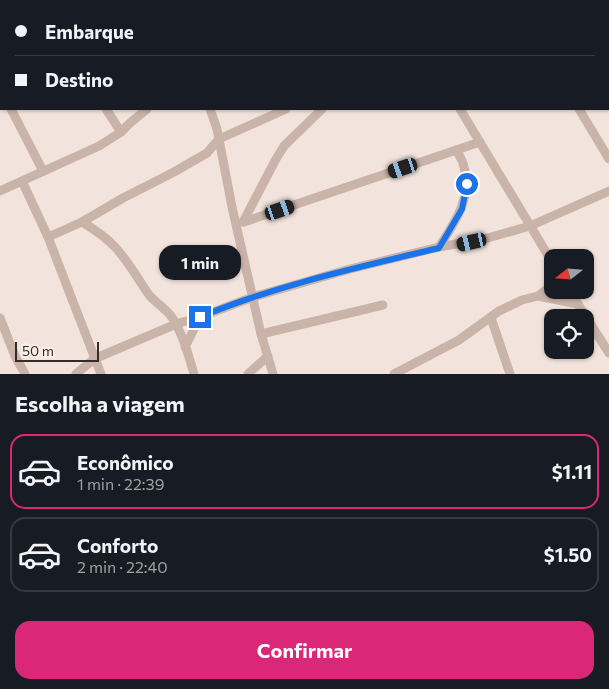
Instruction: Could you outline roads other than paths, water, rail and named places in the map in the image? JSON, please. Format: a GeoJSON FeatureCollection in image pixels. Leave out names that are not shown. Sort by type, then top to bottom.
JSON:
{"type":"FeatureCollection","features":[{"type":"Feature","properties":{"kind":"street"},"geometry":{"type":"LineString","coordinates":[[12,110],[43,171]]}},
{"type":"Feature","properties":{"kind":"street"},"geometry":{"type":"LineString","coordinates":[[107,110],[121,132]]}},
{"type":"Feature","properties":{"kind":"street"},"geometry":{"type":"LineString","coordinates":[[0,191],[99,146],[121,132],[146,110]]}},
{"type":"Feature","properties":{"kind":"street"},"geometry":{"type":"LineString","coordinates":[[210,110],[240,224],[261,334],[273,374]]}},
{"type":"Feature","properties":{"kind":"street"},"geometry":{"type":"LineString","coordinates":[[48,237],[82,222],[123,198],[174,172],[206,152],[219,139],[284,110]]}},
{"type":"Feature","properties":{"kind":"street"},"geometry":{"type":"LineString","coordinates":[[240,224],[284,146],[321,110]]}},
{"type":"Feature","properties":{"kind":"street"},"geometry":{"type":"LineString","coordinates":[[461,110],[544,249]]}},
{"type":"Feature","properties":{"kind":"street"},"geometry":{"type":"LineString","coordinates":[[580,110],[609,159]]}},
{"type":"Feature","properties":{"kind":"street"},"geometry":{"type":"LineString","coordinates":[[240,224],[480,142]]}},
{"type":"Feature","properties":{"kind":"street"},"geometry":{"type":"LineString","coordinates":[[439,248],[462,209],[467,184],[464,167],[456,150]]}},
{"type":"Feature","properties":{"kind":"street"},"geometry":{"type":"LineString","coordinates":[[206,152],[222,160]]}},
{"type":"Feature","properties":{"kind":"street"},"geometry":{"type":"LineString","coordinates":[[22,181],[48,237],[101,374]]}},
{"type":"Feature","properties":{"kind":"street"},"geometry":{"type":"LineString","coordinates":[[76,374],[94,358],[176,324],[253,297],[350,269],[476,241],[530,226],[609,191]]}},
{"type":"Feature","properties":{"kind":"street"},"geometry":{"type":"LineString","coordinates":[[82,222],[110,240],[126,258],[151,297],[171,316],[186,347],[194,374]]}},
{"type":"Feature","properties":{"kind":"street"},"geometry":{"type":"LineString","coordinates":[[394,374],[460,340],[508,307],[522,300],[538,296],[544,292]]}},
{"type":"Feature","properties":{"kind":"street"},"geometry":{"type":"LineString","coordinates":[[538,296],[578,304]]}},
{"type":"Feature","properties":{"kind":"street"},"geometry":{"type":"LineString","coordinates":[[575,299],[609,353]]}},
{"type":"Feature","properties":{"kind":"street"},"geometry":{"type":"LineString","coordinates":[[261,334],[383,305]]}},
{"type":"Feature","properties":{"kind":"street"},"geometry":{"type":"LineString","coordinates":[[186,347],[200,317]]}},
{"type":"Feature","properties":{"kind":"street"},"geometry":{"type":"LineString","coordinates":[[0,318],[15,356],[25,374]]}},
{"type":"Feature","properties":{"kind":"street"},"geometry":{"type":"LineString","coordinates":[[491,318],[510,374]]}},
{"type":"Feature","properties":{"kind":"street"},"geometry":{"type":"LineString","coordinates":[[248,374],[268,356]]}}]}
